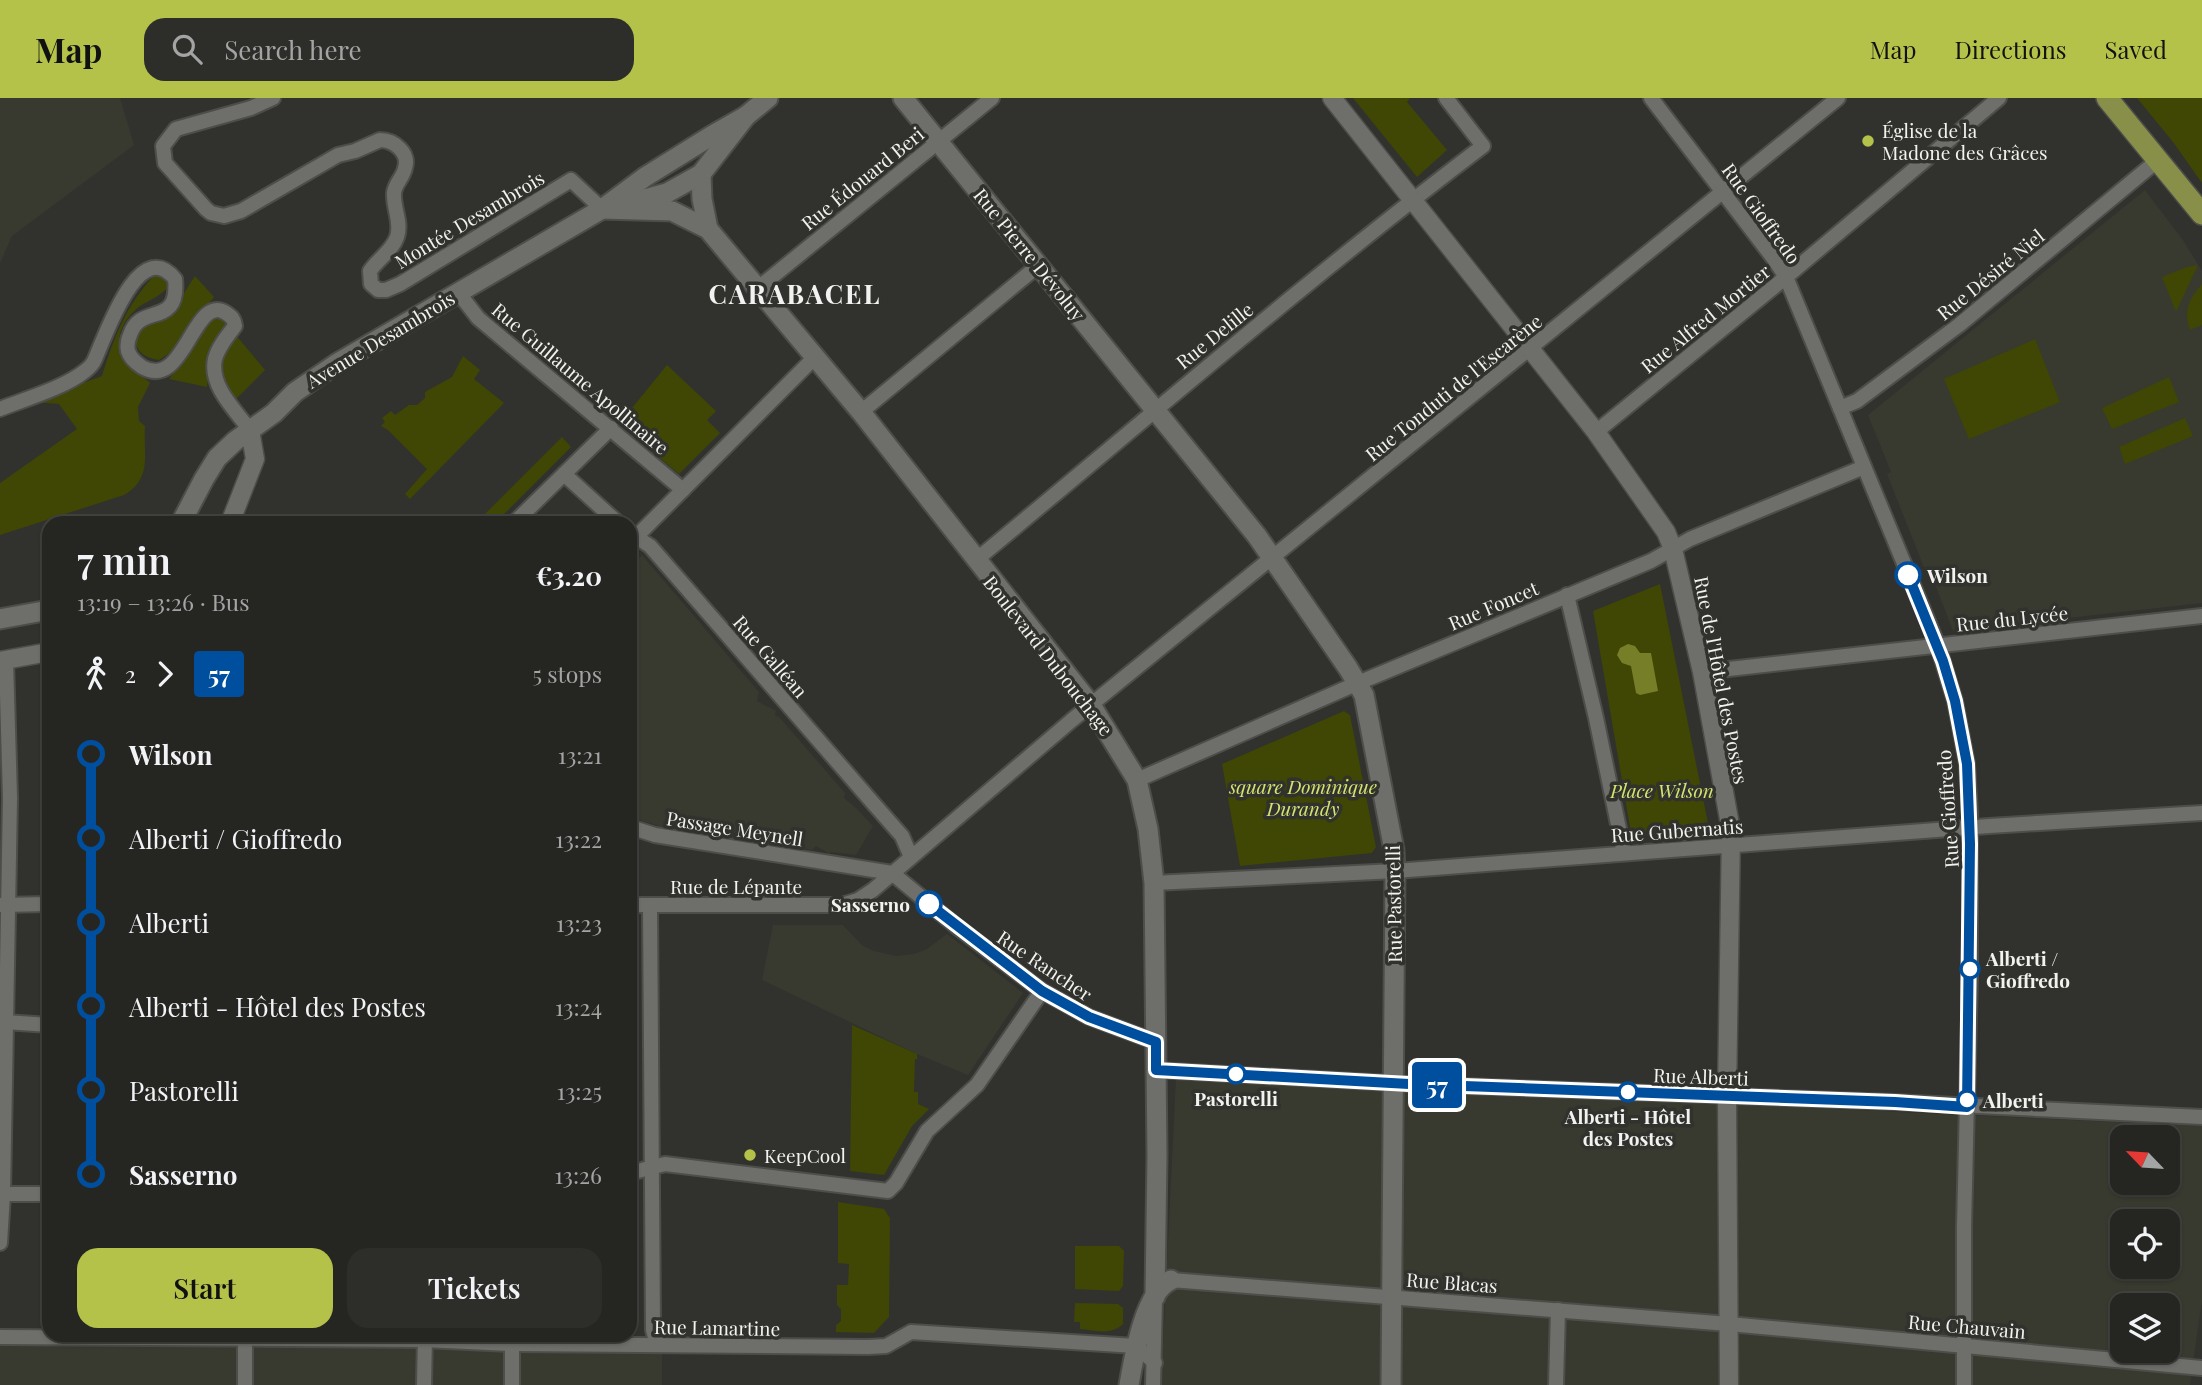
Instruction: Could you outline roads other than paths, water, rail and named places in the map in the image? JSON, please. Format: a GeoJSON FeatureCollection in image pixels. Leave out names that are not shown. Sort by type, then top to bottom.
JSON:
{"type":"FeatureCollection","features":[{"type":"Feature","properties":{"kind":"main road"},"geometry":{"type":"LineString","coordinates":[[602,209],[645,177],[746,116],[768,98]]}},
{"type":"Feature","properties":{"kind":"main road","name":"Rue Pierre Dévoluy"},"geometry":{"type":"LineString","coordinates":[[903,98],[1156,410]]}},
{"type":"Feature","properties":{"kind":"main road"},"geometry":{"type":"LineString","coordinates":[[2108,98],[2202,214]]}},
{"type":"Feature","properties":{"kind":"main road"},"geometry":{"type":"LineString","coordinates":[[602,209],[667,193],[701,174],[746,116]]}},
{"type":"Feature","properties":{"kind":"main road","name":"Boulevard Dubouchage"},"geometry":{"type":"LineString","coordinates":[[701,174],[702,199],[708,229]]}},
{"type":"Feature","properties":{"kind":"main road","name":"Boulevard Dubouchage"},"geometry":{"type":"LineString","coordinates":[[602,209],[655,209],[682,215],[708,229],[861,412],[1091,705],[1137,780],[1148,829],[1154,883],[1155,1297]]}},
{"type":"Feature","properties":{"kind":"main road","name":"Avenue Desambrois"},"geometry":{"type":"LineString","coordinates":[[185,516],[217,458],[235,441],[274,413],[295,392],[336,364],[602,209]]}},
{"type":"Feature","properties":{"kind":"main road","name":"Rue Pastorelli"},"geometry":{"type":"LineString","coordinates":[[1156,410],[1273,557],[1364,695],[1394,850],[1395,871],[1391,1385]]}},
{"type":"Feature","properties":{"kind":"main road"},"geometry":{"type":"LineString","coordinates":[[0,619],[42,611]]}},
{"type":"Feature","properties":{"kind":"main road","name":"Boulevard Dubouchage"},"geometry":{"type":"LineString","coordinates":[[1129,1385],[1136,1346],[1155,1297],[1161,1287],[1171,1280]]}},
{"type":"Feature","properties":{"kind":"street","name":"Montée Desambrois"},"geometry":{"type":"LineString","coordinates":[[273,98],[251,108],[176,129],[163,146],[165,163],[201,205],[211,213],[224,216],[242,211],[338,155],[380,140],[396,145],[402,150],[406,162],[406,168],[394,191],[398,233],[391,248],[370,271],[371,284],[378,290],[386,290],[400,284],[571,180],[602,209]]}},
{"type":"Feature","properties":{"kind":"street","name":"Rue Édouard Beri"},"geometry":{"type":"LineString","coordinates":[[757,289],[992,98]]}},
{"type":"Feature","properties":{"kind":"street","name":"Rue de l'Hôtel des Postes"},"geometry":{"type":"LineString","coordinates":[[1332,98],[1596,432],[1666,532],[1673,549],[1702,672],[1731,830],[1727,1096],[1729,1385]]}},
{"type":"Feature","properties":{"kind":"street","name":"Rue Delille"},"geometry":{"type":"LineString","coordinates":[[975,560],[1412,200],[1483,146],[1446,98]]}},
{"type":"Feature","properties":{"kind":"street","name":"Rue Gioffredo"},"geometry":{"type":"LineString","coordinates":[[1651,98],[1786,277],[1938,646],[1955,701],[1967,764],[1970,828],[1964,1385]]}},
{"type":"Feature","properties":{"kind":"street","name":"Rue Tonduti de l'Escarène"},"geometry":{"type":"LineString","coordinates":[[842,905],[858,900],[892,873],[1091,705],[1838,98]]}},
{"type":"Feature","properties":{"kind":"street","name":"Rue Alfred Mortier"},"geometry":{"type":"LineString","coordinates":[[1596,432],[1999,98]]}},
{"type":"Feature","properties":{"kind":"street","name":"Rue Désiré Niel"},"geometry":{"type":"LineString","coordinates":[[1840,408],[1857,401],[1959,325],[2158,160]]}},
{"type":"Feature","properties":{"kind":"street"},"geometry":{"type":"LineString","coordinates":[[861,412],[1039,265]]}},
{"type":"Feature","properties":{"kind":"street"},"geometry":{"type":"LineString","coordinates":[[0,409],[82,373],[94,362],[122,298],[141,275],[159,268],[169,270],[176,279],[174,302],[166,311],[144,317],[133,326],[128,350],[132,359],[145,369],[158,370],[170,364],[184,350],[200,320],[209,311],[218,309],[234,320],[235,326],[215,359],[215,373],[218,386],[250,430],[255,459],[233,516]]}},
{"type":"Feature","properties":{"kind":"street","name":"Rue Guillaume Apollinaire"},"geometry":{"type":"LineString","coordinates":[[458,292],[478,318],[684,490]]}},
{"type":"Feature","properties":{"kind":"street"},"geometry":{"type":"LineString","coordinates":[[637,533],[816,357]]}},
{"type":"Feature","properties":{"kind":"street"},"geometry":{"type":"LineString","coordinates":[[521,516],[611,428]]}},
{"type":"Feature","properties":{"kind":"street","name":"Rue Foncet"},"geometry":{"type":"LineString","coordinates":[[1137,780],[1358,683],[1651,561],[1690,539],[1864,467]]}},
{"type":"Feature","properties":{"kind":"street"},"geometry":{"type":"LineString","coordinates":[[564,474],[610,516]]}},
{"type":"Feature","properties":{"kind":"street","name":"Rue Galléan"},"geometry":{"type":"LineString","coordinates":[[637,540],[650,546],[902,836],[911,857]]}},
{"type":"Feature","properties":{"kind":"street"},"geometry":{"type":"LineString","coordinates":[[1567,595],[1596,718],[1623,853]]}},
{"type":"Feature","properties":{"kind":"street","name":"Rue du Lycée"},"geometry":{"type":"LineString","coordinates":[[1702,672],[2202,616]]}},
{"type":"Feature","properties":{"kind":"street"},"geometry":{"type":"LineString","coordinates":[[0,1243],[5,1022],[4,905],[10,798],[3,660],[42,653]]}},
{"type":"Feature","properties":{"kind":"street","name":"Rue Gubernatis"},"geometry":{"type":"LineString","coordinates":[[1154,883],[1395,871],[2202,813]]}},
{"type":"Feature","properties":{"kind":"street","name":"Passage Meynell"},"geometry":{"type":"LineString","coordinates":[[637,829],[655,835],[892,873]]}},
{"type":"Feature","properties":{"kind":"street","name":"Rue Rancher"},"geometry":{"type":"LineString","coordinates":[[892,873],[1042,991],[1089,1017],[1156,1042]]}},
{"type":"Feature","properties":{"kind":"street"},"geometry":{"type":"LineString","coordinates":[[4,905],[42,904]]}},
{"type":"Feature","properties":{"kind":"street","name":"Rue de Lépante"},"geometry":{"type":"LineString","coordinates":[[637,905],[842,905]]}},
{"type":"Feature","properties":{"kind":"street"},"geometry":{"type":"LineString","coordinates":[[650,905],[653,1330],[656,1345]]}},
{"type":"Feature","properties":{"kind":"street"},"geometry":{"type":"LineString","coordinates":[[637,1171],[665,1164],[882,1192],[892,1189],[927,1131],[977,1085],[1042,991]]}},
{"type":"Feature","properties":{"kind":"street"},"geometry":{"type":"LineString","coordinates":[[5,1022],[42,1025]]}},
{"type":"Feature","properties":{"kind":"street","name":"Rue Alberti"},"geometry":{"type":"LineString","coordinates":[[1156,1070],[1394,1083],[2202,1117]]}},
{"type":"Feature","properties":{"kind":"street"},"geometry":{"type":"LineString","coordinates":[[1,1194],[42,1194]]}},
{"type":"Feature","properties":{"kind":"street","name":"Rue Blacas"},"geometry":{"type":"LineString","coordinates":[[1171,1280],[1729,1324]]}},
{"type":"Feature","properties":{"kind":"street","name":"Boulevard Dubouchage"},"geometry":{"type":"LineString","coordinates":[[1153,1385],[1155,1297]]}},
{"type":"Feature","properties":{"kind":"street"},"geometry":{"type":"LineString","coordinates":[[1556,1385],[1558,1310]]}},
{"type":"Feature","properties":{"kind":"street","name":"Rue Chauvain"},"geometry":{"type":"LineString","coordinates":[[1729,1324],[2202,1368]]}},
{"type":"Feature","properties":{"kind":"street","name":"Rue Lamartine"},"geometry":{"type":"LineString","coordinates":[[570,1342],[876,1347],[886,1346],[911,1332],[1136,1346]]}},
{"type":"Feature","properties":{"kind":"street","name":"Rue Lamartine"},"geometry":{"type":"LineString","coordinates":[[0,1337],[42,1337]]}},
{"type":"Feature","properties":{"kind":"street"},"geometry":{"type":"LineString","coordinates":[[245,1342],[245,1385]]}},
{"type":"Feature","properties":{"kind":"street"},"geometry":{"type":"LineString","coordinates":[[424,1385],[425,1342]]}},
{"type":"Feature","properties":{"kind":"street"},"geometry":{"type":"LineString","coordinates":[[512,1342],[512,1385]]}},
{"type":"Feature","properties":{"kind":"street"},"geometry":{"type":"LineString","coordinates":[[1136,1346],[1154,1363]]}},
{"type":"Feature","properties":{"kind":"place","name":"Église de la Madone des Grâces"},"geometry":{"type":"Point","coordinates":[1868,141]}},
{"type":"Feature","properties":{"kind":"place","name":"Wilson"},"geometry":{"type":"Point","coordinates":[1908,575]}},
{"type":"Feature","properties":{"kind":"place","name":"Sasserno"},"geometry":{"type":"Point","coordinates":[929,904]}},
{"type":"Feature","properties":{"kind":"place","name":"Alberti / Gioffredo"},"geometry":{"type":"Point","coordinates":[1970,969]}},
{"type":"Feature","properties":{"kind":"place","name":"Pastorelli"},"geometry":{"type":"Point","coordinates":[1236,1074]}},
{"type":"Feature","properties":{"kind":"place","name":"Alberti - Hôtel des Postes"},"geometry":{"type":"Point","coordinates":[1628,1092]}},
{"type":"Feature","properties":{"kind":"place","name":"Alberti"},"geometry":{"type":"Point","coordinates":[1967,1100]}},
{"type":"Feature","properties":{"kind":"place","name":"KeepCool"},"geometry":{"type":"Point","coordinates":[750,1155]}},
{"type":"Feature","properties":{"kind":"district","name":"CARABACEL"},"geometry":{"type":"Point","coordinates":[795,293]}},
{"type":"Feature","properties":{"kind":"park label","name":"Place Wilson"},"geometry":{"type":"Point","coordinates":[1662,790]}},
{"type":"Feature","properties":{"kind":"park label","name":"square Dominique Durandy"},"geometry":{"type":"Point","coordinates":[1303,797]}}]}
